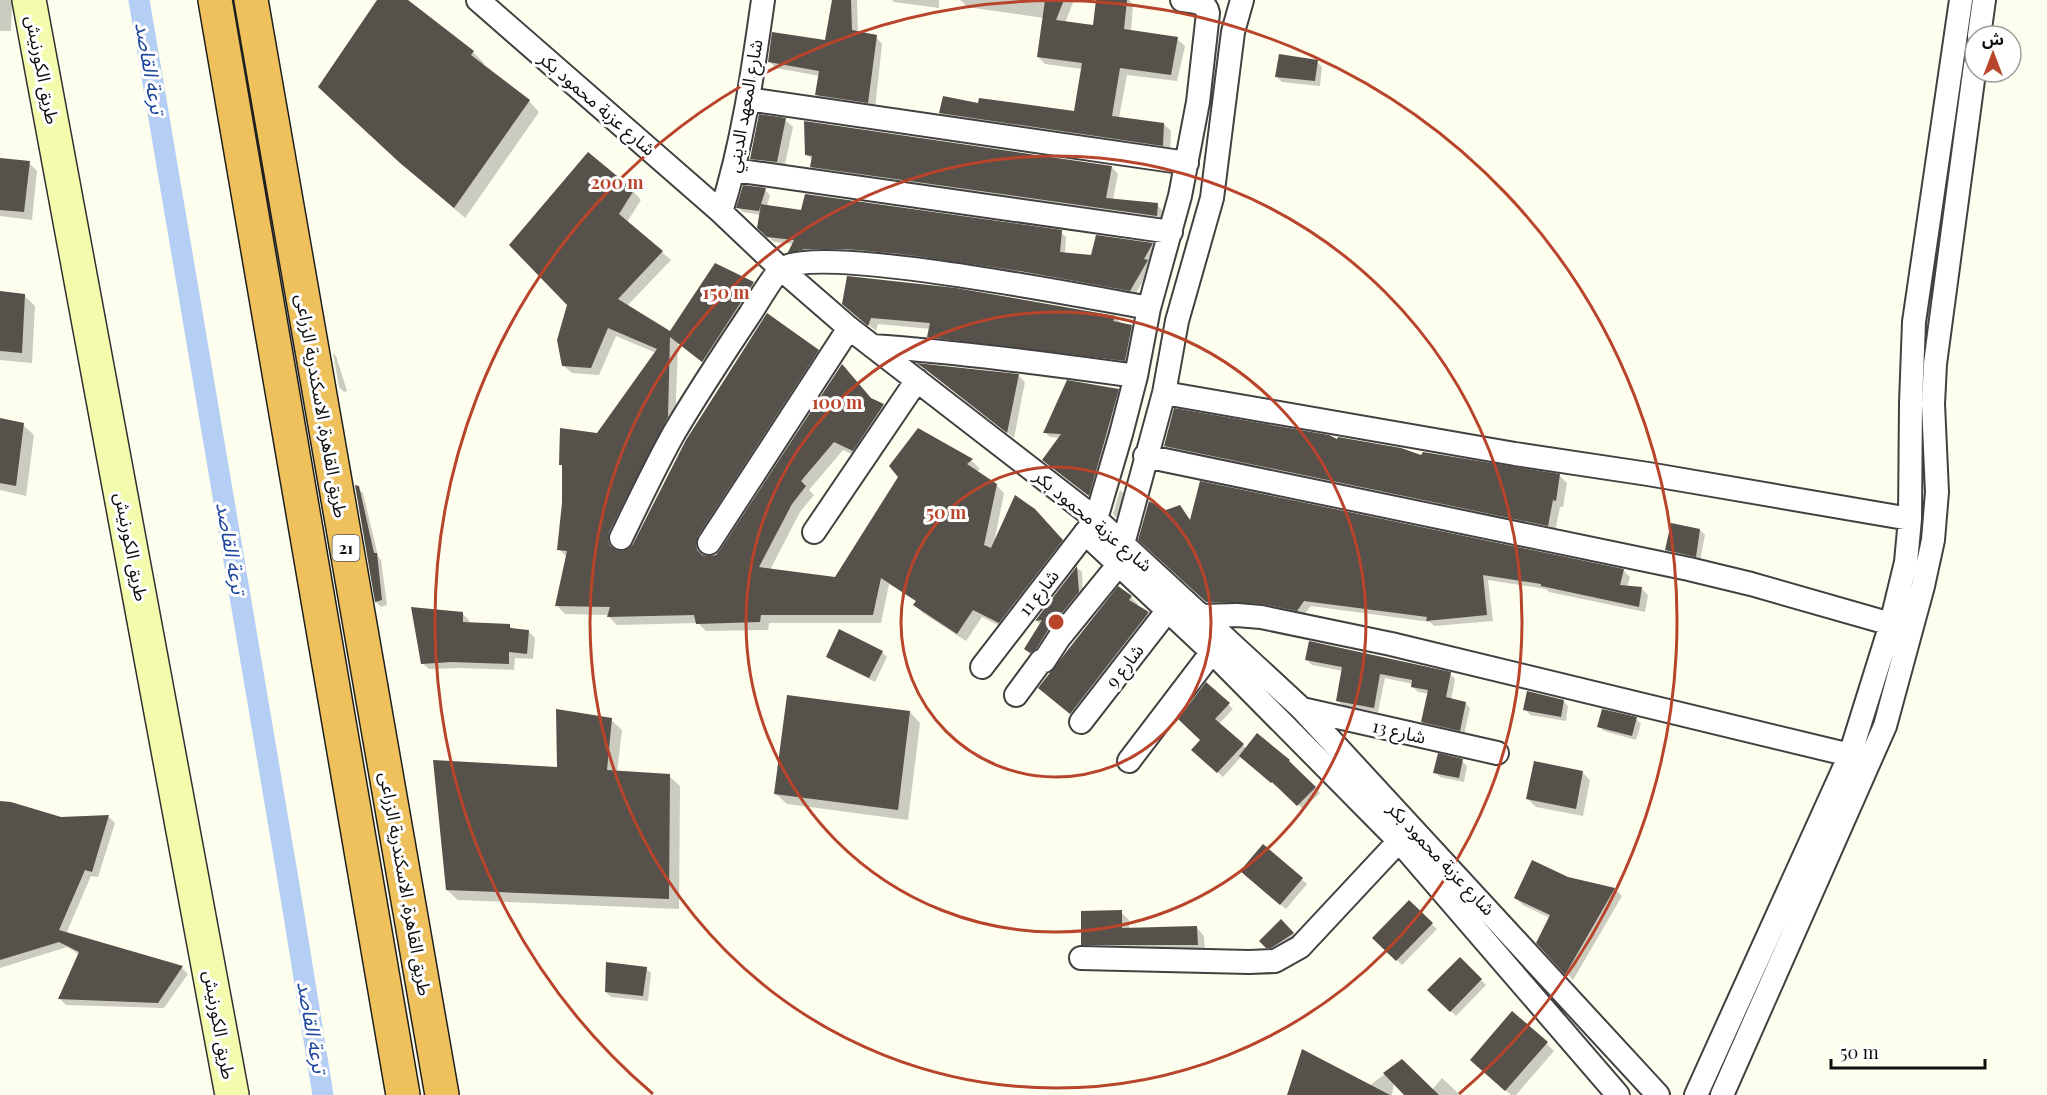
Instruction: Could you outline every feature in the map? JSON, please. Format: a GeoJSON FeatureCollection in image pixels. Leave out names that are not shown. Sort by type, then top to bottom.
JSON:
{"type":"FeatureCollection","features":[{"type":"Feature","properties":{"kind":"highway","name":"طريق القاهرة, الاسكندرية الزراعى"},"geometry":{"type":"LineString","coordinates":[[215,0],[403,1095]]}},
{"type":"Feature","properties":{"kind":"highway","name":"طريق القاهرة, الاسكندرية الزراعى"},"geometry":{"type":"LineString","coordinates":[[250,0],[442,1095]]}},
{"type":"Feature","properties":{"kind":"street","name":"طريق الكورنيش"},"geometry":{"type":"LineString","coordinates":[[29,0],[232,1095]]}},
{"type":"Feature","properties":{"kind":"street","name":"شارع عزبة محمود بكر"},"geometry":{"type":"LineString","coordinates":[[478,0],[721,212],[781,270],[849,328],[917,380],[1091,526],[1121,554],[1200,616],[1302,709],[1658,1095]]}},
{"type":"Feature","properties":{"kind":"street","name":"شارع المعهد الديني"},"geometry":{"type":"LineString","coordinates":[[721,212],[734,170],[748,99],[763,0]]}},
{"type":"Feature","properties":{"kind":"street"},"geometry":{"type":"LineString","coordinates":[[1091,526],[1136,376],[1149,308],[1171,232],[1187,163],[1198,102],[1208,13],[1207,7],[1202,3],[1182,0]]}},
{"type":"Feature","properties":{"kind":"street"},"geometry":{"type":"LineString","coordinates":[[1016,694],[1121,554],[1145,456],[1164,393],[1177,321],[1212,198],[1233,32],[1242,0]]}},
{"type":"Feature","properties":{"kind":"street"},"geometry":{"type":"LineString","coordinates":[[1696,1095],[1850,755],[1891,624],[1906,562],[1910,519],[1914,322],[1961,0]]}},
{"type":"Feature","properties":{"kind":"street"},"geometry":{"type":"LineString","coordinates":[[1981,24],[1984,0]]}},
{"type":"Feature","properties":{"kind":"street"},"geometry":{"type":"LineString","coordinates":[[1722,1095],[1885,726],[1923,586],[1933,540],[1937,492],[1933,404],[1935,364],[1972,84]]}},
{"type":"Feature","properties":{"kind":"street"},"geometry":{"type":"LineString","coordinates":[[748,99],[1187,163]]}},
{"type":"Feature","properties":{"kind":"street"},"geometry":{"type":"LineString","coordinates":[[734,170],[1171,232]]}},
{"type":"Feature","properties":{"kind":"street"},"geometry":{"type":"LineString","coordinates":[[621,538],[674,434],[718,362],[781,270],[802,263],[827,262],[899,267],[1016,284],[1149,308]]}},
{"type":"Feature","properties":{"kind":"street"},"geometry":{"type":"LineString","coordinates":[[709,543],[849,328]]}},
{"type":"Feature","properties":{"kind":"street"},"geometry":{"type":"LineString","coordinates":[[872,346],[1014,359],[1136,376]]}},
{"type":"Feature","properties":{"kind":"street"},"geometry":{"type":"LineString","coordinates":[[814,532],[917,380]]}},
{"type":"Feature","properties":{"kind":"street"},"geometry":{"type":"LineString","coordinates":[[1164,393],[1910,519]]}},
{"type":"Feature","properties":{"kind":"street"},"geometry":{"type":"LineString","coordinates":[[1145,456],[1689,568],[1891,624]]}},
{"type":"Feature","properties":{"kind":"street","name":"شارع 11"},"geometry":{"type":"LineString","coordinates":[[982,667],[1091,526]]}},
{"type":"Feature","properties":{"kind":"street","name":"شارع عزبة محمود بكر"},"geometry":{"type":"LineString","coordinates":[[1121,554],[1168,610],[1399,842],[1618,1095]]}},
{"type":"Feature","properties":{"kind":"street","name":"شارع 9"},"geometry":{"type":"LineString","coordinates":[[1081,722],[1168,610]]}},
{"type":"Feature","properties":{"kind":"street"},"geometry":{"type":"LineString","coordinates":[[1200,616],[1261,617],[1391,644],[1850,755]]}},
{"type":"Feature","properties":{"kind":"street"},"geometry":{"type":"LineString","coordinates":[[1129,761],[1212,652]]}},
{"type":"Feature","properties":{"kind":"street","name":"شارع 13"},"geometry":{"type":"LineString","coordinates":[[1302,709],[1497,753]]}},
{"type":"Feature","properties":{"kind":"street"},"geometry":{"type":"LineString","coordinates":[[1081,958],[1275,961],[1300,947],[1399,842]]}},
{"type":"Feature","properties":{"kind":"building"},"geometry":{"type":"Polygon","coordinates":[[[377,0],[408,0],[474,51],[471,55],[530,100],[454,208],[400,163],[318,87],[377,0]]]}},
{"type":"Feature","properties":{"kind":"building"},"geometry":{"type":"Polygon","coordinates":[[[832,0],[851,0],[852,30],[877,35],[868,103],[815,95],[819,71],[768,62],[772,32],[825,40],[832,0]]]}},
{"type":"Feature","properties":{"kind":"building"},"geometry":{"type":"Polygon","coordinates":[[[1045,0],[1064,0],[1056,20],[1093,25],[1096,0],[1127,0],[1124,29],[1178,37],[1171,75],[1120,68],[1112,116],[1164,123],[1163,146],[939,113],[943,96],[978,103],[979,98],[1074,111],[1082,63],[1037,57],[1045,0]]]}},
{"type":"Feature","properties":{"kind":"building"},"geometry":{"type":"Polygon","coordinates":[[[1279,54],[1318,60],[1315,81],[1275,77],[1279,54]]]}},
{"type":"Feature","properties":{"kind":"building"},"geometry":{"type":"Polygon","coordinates":[[[759,114],[786,118],[777,162],[750,159],[759,114]]]}},
{"type":"Feature","properties":{"kind":"building"},"geometry":{"type":"Polygon","coordinates":[[[804,121],[1112,166],[1106,198],[1158,203],[1157,216],[810,167],[812,156],[805,155],[804,121]]]}},
{"type":"Feature","properties":{"kind":"building"},"geometry":{"type":"Polygon","coordinates":[[[588,152],[634,190],[619,214],[663,251],[618,299],[670,331],[715,263],[754,282],[702,362],[670,337],[668,417],[609,532],[610,546],[621,551],[633,544],[686,440],[767,313],[819,350],[698,536],[697,550],[702,555],[709,556],[716,555],[720,550],[842,364],[871,398],[884,404],[853,451],[834,442],[801,481],[806,486],[792,504],[759,567],[835,577],[898,477],[889,466],[918,428],[973,459],[967,464],[997,484],[984,545],[991,548],[1015,495],[1035,509],[1063,540],[999,623],[973,610],[957,634],[913,605],[916,601],[881,578],[873,615],[761,615],[760,622],[696,624],[694,615],[607,617],[610,607],[555,606],[567,551],[557,550],[562,503],[562,465],[559,465],[560,428],[597,433],[657,349],[608,328],[591,368],[562,366],[557,340],[567,305],[509,245],[588,152]]]}},
{"type":"Feature","properties":{"kind":"building"},"geometry":{"type":"Polygon","coordinates":[[[0,158],[30,161],[24,212],[0,210],[0,158]]]}},
{"type":"Feature","properties":{"kind":"building"},"geometry":{"type":"Polygon","coordinates":[[[743,185],[766,188],[759,211],[736,208],[743,185]]]}},
{"type":"Feature","properties":{"kind":"building"},"geometry":{"type":"Polygon","coordinates":[[[805,194],[1062,230],[1060,252],[1091,255],[1096,235],[1153,243],[1144,259],[1148,260],[1130,291],[1020,271],[901,254],[847,249],[805,249],[787,254],[794,240],[767,237],[757,228],[761,204],[801,210],[805,194]]]}},
{"type":"Feature","properties":{"kind":"building"},"geometry":{"type":"Polygon","coordinates":[[[847,276],[956,288],[1116,316],[1113,321],[1132,325],[1125,361],[927,337],[930,323],[871,318],[868,326],[842,304],[847,276]]]}},
{"type":"Feature","properties":{"kind":"building"},"geometry":{"type":"Polygon","coordinates":[[[0,291],[25,294],[22,353],[0,351],[0,291]]]}},
{"type":"Feature","properties":{"kind":"building"},"geometry":{"type":"Polygon","coordinates":[[[916,363],[1019,374],[1007,433],[925,369],[916,363]]]}},
{"type":"Feature","properties":{"kind":"building"},"geometry":{"type":"Polygon","coordinates":[[[1067,380],[1119,389],[1089,496],[1042,460],[1061,434],[1043,433],[1067,380]]]}},
{"type":"Feature","properties":{"kind":"building"},"geometry":{"type":"Polygon","coordinates":[[[1174,408],[1329,435],[1337,439],[1338,437],[1401,448],[1421,455],[1423,452],[1560,474],[1556,501],[1553,500],[1548,526],[1164,446],[1174,408]]]}},
{"type":"Feature","properties":{"kind":"building"},"geometry":{"type":"Polygon","coordinates":[[[0,418],[24,423],[16,486],[0,483],[0,418]]]}},
{"type":"Feature","properties":{"kind":"building"},"geometry":{"type":"Polygon","coordinates":[[[1200,481],[1624,569],[1620,585],[1642,587],[1639,607],[1541,586],[1541,584],[1483,575],[1487,615],[1426,621],[1427,617],[1304,601],[1297,611],[1262,604],[1206,602],[1138,540],[1149,501],[1166,510],[1180,505],[1190,520],[1200,481]]]}},
{"type":"Feature","properties":{"kind":"building"},"geometry":{"type":"Polygon","coordinates":[[[355,485],[359,486],[374,553],[377,553],[382,600],[375,602],[355,485]]]}},
{"type":"Feature","properties":{"kind":"building"},"geometry":{"type":"Polygon","coordinates":[[[1671,523],[1700,529],[1696,557],[1665,550],[1671,523]]]}},
{"type":"Feature","properties":{"kind":"building"},"geometry":{"type":"Polygon","coordinates":[[[1077,566],[1079,592],[1048,630],[1036,649],[1030,653],[1024,649],[1042,620],[1035,621],[1077,566]]]}},
{"type":"Feature","properties":{"kind":"building"},"geometry":{"type":"Polygon","coordinates":[[[1118,586],[1132,596],[1129,600],[1149,612],[1070,714],[1038,688],[1118,586]]]}},
{"type":"Feature","properties":{"kind":"building"},"geometry":{"type":"Polygon","coordinates":[[[411,607],[463,612],[463,622],[510,624],[510,628],[529,630],[527,654],[509,652],[509,664],[451,662],[421,664],[411,607]]]}},
{"type":"Feature","properties":{"kind":"building"},"geometry":{"type":"Polygon","coordinates":[[[839,629],[883,651],[869,678],[826,657],[839,629]]]}},
{"type":"Feature","properties":{"kind":"building"},"geometry":{"type":"Polygon","coordinates":[[[1309,641],[1451,672],[1446,697],[1466,702],[1460,731],[1421,722],[1428,690],[1411,687],[1412,680],[1380,674],[1374,708],[1336,701],[1342,667],[1305,660],[1309,641]]]}},
{"type":"Feature","properties":{"kind":"building"},"geometry":{"type":"Polygon","coordinates":[[[1206,682],[1230,703],[1215,719],[1244,744],[1217,773],[1191,750],[1200,740],[1178,719],[1206,682]]]}},
{"type":"Feature","properties":{"kind":"building"},"geometry":{"type":"Polygon","coordinates":[[[1527,691],[1564,700],[1561,717],[1523,710],[1527,691]]]}},
{"type":"Feature","properties":{"kind":"building"},"geometry":{"type":"Polygon","coordinates":[[[787,695],[910,711],[898,810],[774,794],[787,695]]]}},
{"type":"Feature","properties":{"kind":"building"},"geometry":{"type":"Polygon","coordinates":[[[556,709],[612,718],[607,770],[670,774],[669,899],[446,890],[433,760],[557,767],[556,709]]]}},
{"type":"Feature","properties":{"kind":"building"},"geometry":{"type":"Polygon","coordinates":[[[1602,709],[1637,717],[1632,736],[1597,727],[1602,709]]]}},
{"type":"Feature","properties":{"kind":"building"},"geometry":{"type":"Polygon","coordinates":[[[1257,733],[1290,760],[1316,787],[1297,806],[1272,782],[1239,756],[1257,733]]]}},
{"type":"Feature","properties":{"kind":"building"},"geometry":{"type":"Polygon","coordinates":[[[1438,753],[1463,759],[1459,778],[1433,773],[1438,753]]]}},
{"type":"Feature","properties":{"kind":"building"},"geometry":{"type":"Polygon","coordinates":[[[1534,761],[1583,771],[1576,809],[1526,799],[1534,761]]]}},
{"type":"Feature","properties":{"kind":"building"},"geometry":{"type":"Polygon","coordinates":[[[0,801],[11,802],[61,817],[109,815],[92,872],[85,870],[59,930],[183,966],[158,1003],[58,999],[79,952],[59,942],[0,960],[0,801]]]}},
{"type":"Feature","properties":{"kind":"building"},"geometry":{"type":"Polygon","coordinates":[[[1263,844],[1303,878],[1280,905],[1240,871],[1263,844]]]}},
{"type":"Feature","properties":{"kind":"building"},"geometry":{"type":"Polygon","coordinates":[[[1532,860],[1568,877],[1615,888],[1565,975],[1536,943],[1550,915],[1514,898],[1532,860]]]}},
{"type":"Feature","properties":{"kind":"building"},"geometry":{"type":"Polygon","coordinates":[[[1409,900],[1433,923],[1396,961],[1372,938],[1409,900]]]}},
{"type":"Feature","properties":{"kind":"building"},"geometry":{"type":"Polygon","coordinates":[[[1122,910],[1122,928],[1197,926],[1198,945],[1081,945],[1081,911],[1122,910]]]}},
{"type":"Feature","properties":{"kind":"building"},"geometry":{"type":"Polygon","coordinates":[[[1281,919],[1294,933],[1271,948],[1266,948],[1259,941],[1281,919]]]}},
{"type":"Feature","properties":{"kind":"building"},"geometry":{"type":"Polygon","coordinates":[[[1460,957],[1482,979],[1450,1012],[1427,990],[1460,957]]]}},
{"type":"Feature","properties":{"kind":"building"},"geometry":{"type":"Polygon","coordinates":[[[606,962],[647,967],[643,996],[605,992],[606,962]]]}},
{"type":"Feature","properties":{"kind":"building"},"geometry":{"type":"Polygon","coordinates":[[[1512,1011],[1548,1042],[1505,1091],[1470,1060],[1512,1011]]]}},
{"type":"Feature","properties":{"kind":"building"},"geometry":{"type":"Polygon","coordinates":[[[1302,1049],[1390,1095],[1287,1095],[1302,1049]]]}},
{"type":"Feature","properties":{"kind":"building"},"geometry":{"type":"Polygon","coordinates":[[[1402,1059],[1439,1095],[1404,1095],[1383,1073],[1402,1059]]]}},
{"type":"Feature","properties":{"kind":"waterway","name":"ترعة القاصد"},"geometry":{"type":"LineString","coordinates":[[139,0],[323,1095]]}}]}
